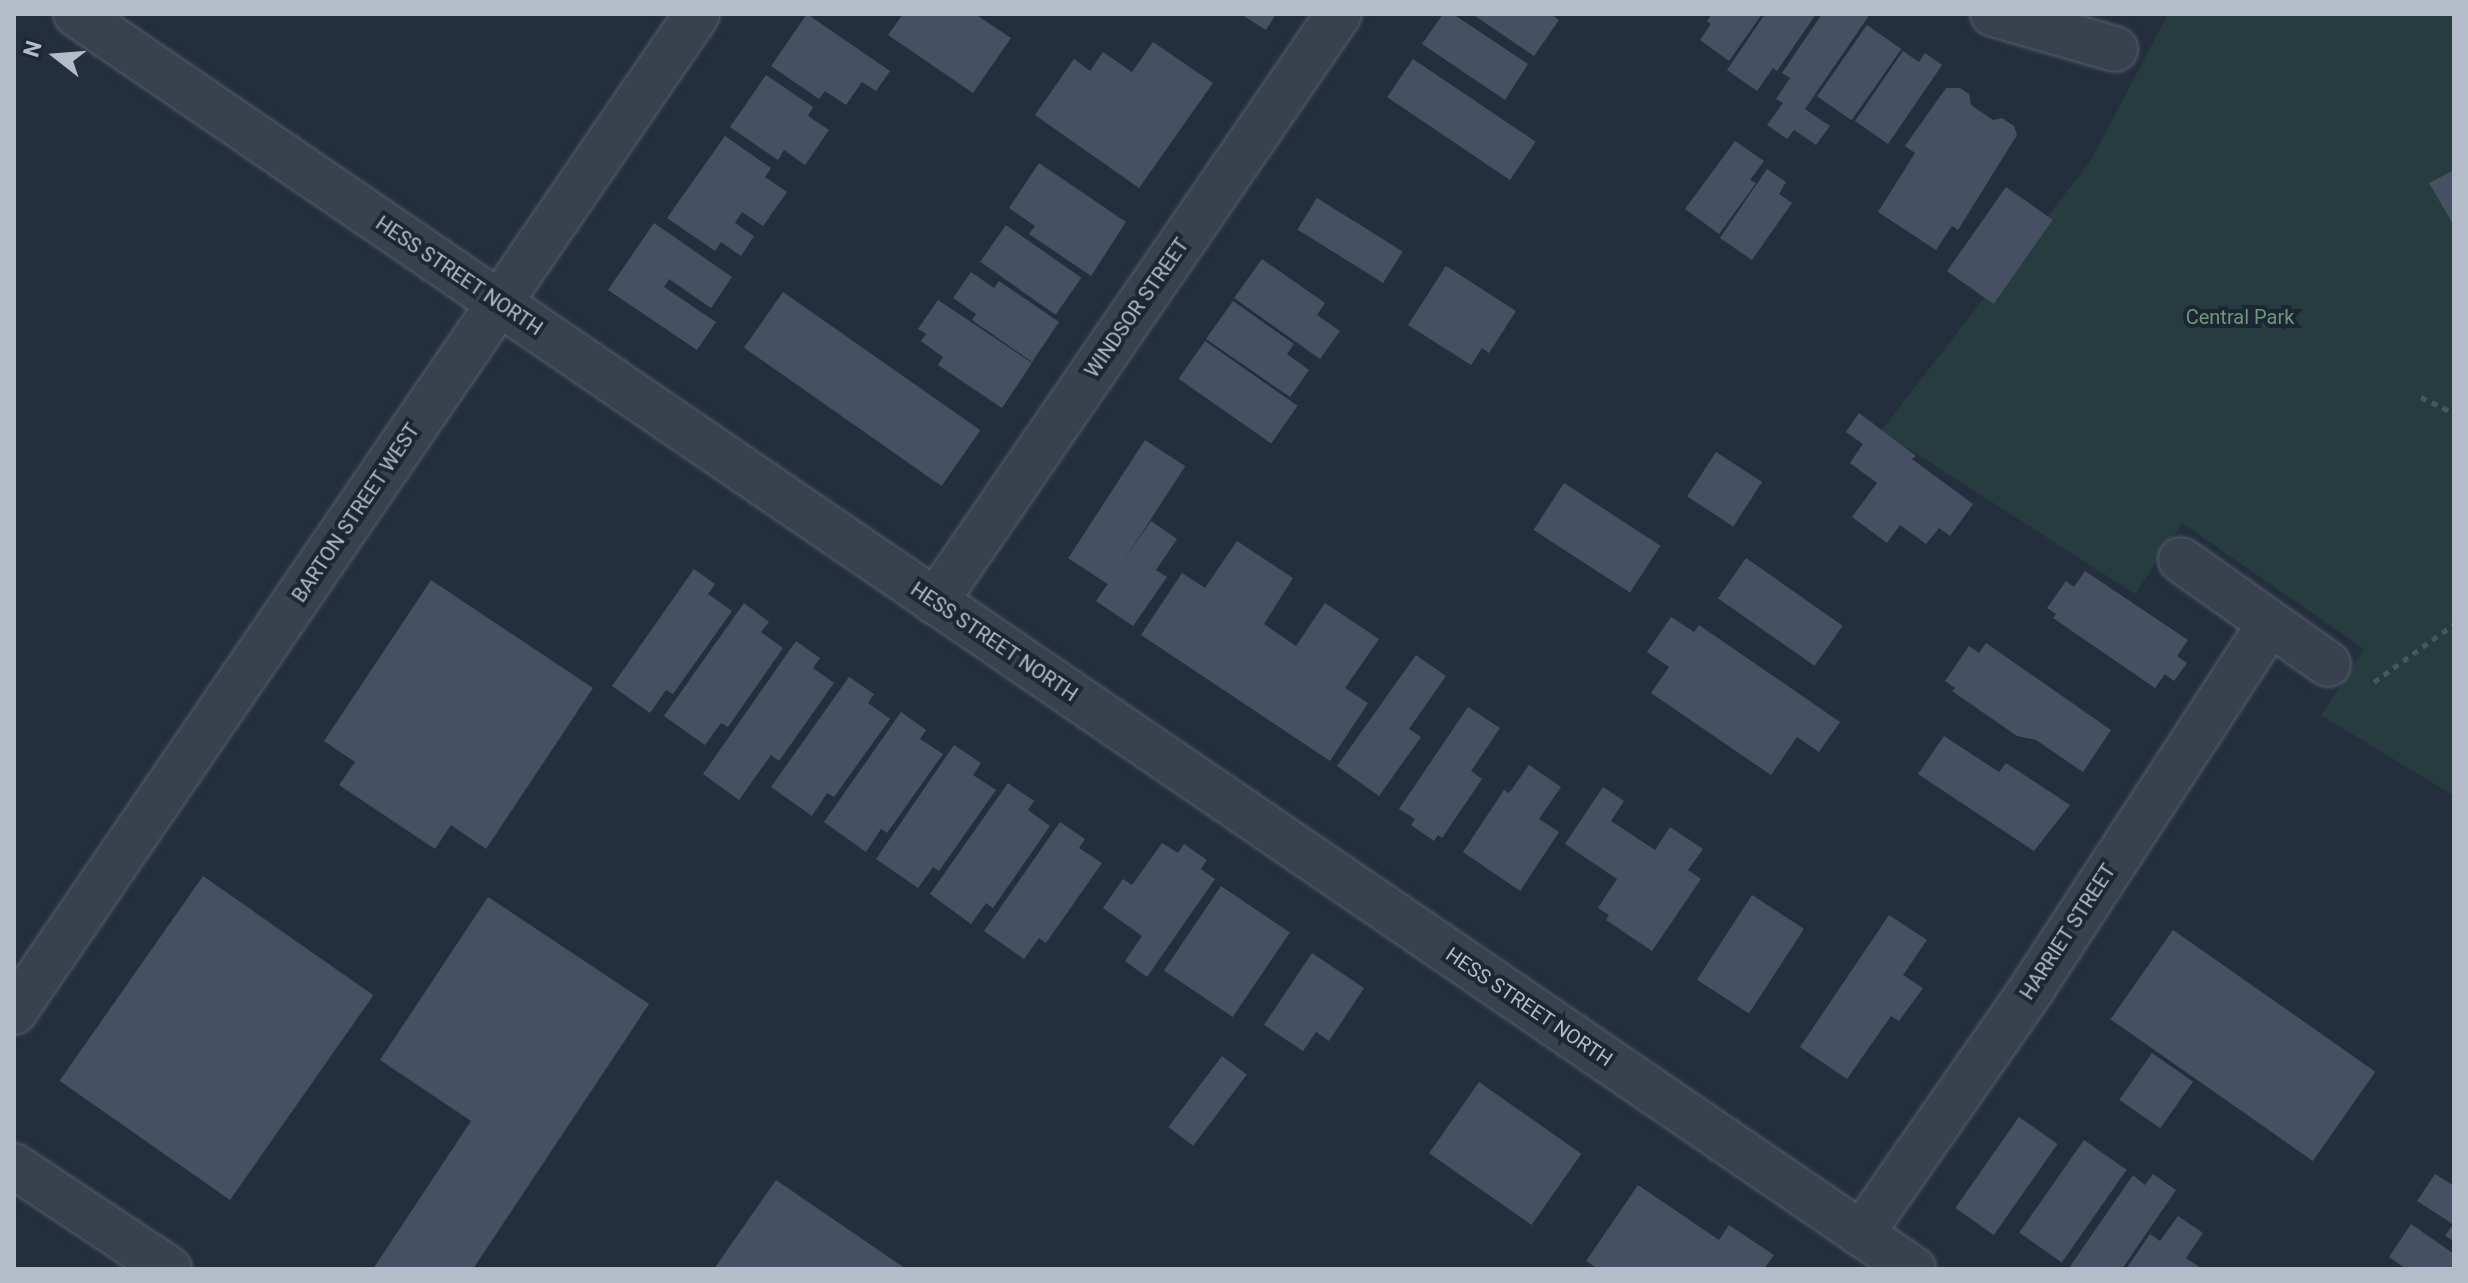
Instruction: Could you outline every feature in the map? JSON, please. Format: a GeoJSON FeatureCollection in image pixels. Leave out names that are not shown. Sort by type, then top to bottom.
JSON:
{"type":"FeatureCollection","features":[{"type":"Feature","properties":{"kind":"street","name":"HESS STREET NORTH"},"geometry":{"type":"LineString","coordinates":[[76,14],[1913,1269]]}},
{"type":"Feature","properties":{"kind":"street","name":"BARTON STREET WEST"},"geometry":{"type":"LineString","coordinates":[[14,1012],[697,14]]}},
{"type":"Feature","properties":{"kind":"street","name":"WINDSOR STREET"},"geometry":{"type":"LineString","coordinates":[[935,602],[1339,14]]}},
{"type":"Feature","properties":{"kind":"street"},"geometry":{"type":"LineString","coordinates":[[1993,14],[2115,49]]}},
{"type":"Feature","properties":{"kind":"street"},"geometry":{"type":"LineString","coordinates":[[2181,560],[2328,664]]}},
{"type":"Feature","properties":{"kind":"street","name":"HARRIET STREET"},"geometry":{"type":"LineString","coordinates":[[1861,1234],[2033,987],[2270,624]]}},
{"type":"Feature","properties":{"kind":"street"},"geometry":{"type":"LineString","coordinates":[[14,1166],[169,1269]]}},
{"type":"Feature","properties":{"kind":"path"},"geometry":{"type":"LineString","coordinates":[[2421,397],[2454,413]]}},
{"type":"Feature","properties":{"kind":"path"},"geometry":{"type":"LineString","coordinates":[[2363,690],[2454,624]]}},
{"type":"Feature","properties":{"kind":"green space","name":"Central Park"},"geometry":{"type":"Polygon","coordinates":[[[2168,14],[2454,14],[2454,796],[2321,715],[2364,649],[2182,523],[2135,594],[1881,431],[2091,160],[2168,14]]]}},
{"type":"Feature","properties":{"kind":"building"},"geometry":{"type":"Polygon","coordinates":[[[807,14],[890,71],[876,91],[862,82],[846,105],[825,91],[819,99],[771,66],[807,14]]]}},
{"type":"Feature","properties":{"kind":"building"},"geometry":{"type":"Polygon","coordinates":[[[903,14],[975,14],[1011,38],[973,93],[888,35],[903,14]]]}},
{"type":"Feature","properties":{"kind":"building"},"geometry":{"type":"Polygon","coordinates":[[[1241,14],[1276,14],[1266,30],[1241,14]]]}},
{"type":"Feature","properties":{"kind":"building"},"geometry":{"type":"Polygon","coordinates":[[[1443,14],[1453,14],[1528,64],[1505,100],[1422,44],[1443,14]]]}},
{"type":"Feature","properties":{"kind":"building"},"geometry":{"type":"Polygon","coordinates":[[[1472,14],[1550,14],[1559,20],[1534,56],[1472,14]]]}},
{"type":"Feature","properties":{"kind":"building"},"geometry":{"type":"Polygon","coordinates":[[[1712,14],[1762,14],[1729,61],[1700,40],[1711,24],[1707,21],[1712,14]]]}},
{"type":"Feature","properties":{"kind":"building"},"geometry":{"type":"Polygon","coordinates":[[[1765,14],[1816,14],[1777,71],[1773,68],[1757,91],[1727,70],[1765,14]]]}},
{"type":"Feature","properties":{"kind":"building"},"geometry":{"type":"Polygon","coordinates":[[[1822,14],[1870,14],[1805,109],[1830,126],[1816,145],[1794,130],[1787,139],[1767,125],[1783,103],[1776,99],[1790,78],[1782,73],[1822,14]]]}},
{"type":"Feature","properties":{"kind":"building"},"geometry":{"type":"Polygon","coordinates":[[[1867,25],[1901,49],[1852,120],[1817,96],[1867,25]]]}},
{"type":"Feature","properties":{"kind":"building"},"geometry":{"type":"Polygon","coordinates":[[[1153,42],[1213,83],[1139,188],[1035,115],[1074,59],[1090,71],[1103,52],[1132,72],[1153,42]]]}},
{"type":"Feature","properties":{"kind":"building"},"geometry":{"type":"Polygon","coordinates":[[[1903,51],[1919,62],[1925,53],[1942,65],[1888,144],[1855,121],[1903,51]]]}},
{"type":"Feature","properties":{"kind":"building"},"geometry":{"type":"Polygon","coordinates":[[[1413,59],[1536,142],[1510,180],[1387,97],[1413,59]]]}},
{"type":"Feature","properties":{"kind":"building"},"geometry":{"type":"Polygon","coordinates":[[[766,75],[813,107],[808,116],[829,130],[805,165],[784,150],[778,160],[730,127],[766,75]]]}},
{"type":"Feature","properties":{"kind":"building"},"geometry":{"type":"Polygon","coordinates":[[[1946,88],[1960,88],[1969,94],[1971,105],[1993,120],[2002,118],[2014,126],[2017,135],[1958,230],[1952,226],[1936,250],[1878,212],[1915,153],[1905,146],[1946,88]]]}},
{"type":"Feature","properties":{"kind":"building"},"geometry":{"type":"Polygon","coordinates":[[[725,136],[771,168],[765,177],[787,192],[763,226],[742,212],[735,223],[754,236],[741,256],[721,242],[715,251],[667,218],[725,136]]]}},
{"type":"Feature","properties":{"kind":"building"},"geometry":{"type":"Polygon","coordinates":[[[1735,141],[1764,161],[1750,180],[1756,183],[1719,234],[1685,209],[1735,141]]]}},
{"type":"Feature","properties":{"kind":"building"},"geometry":{"type":"Polygon","coordinates":[[[1039,163],[1126,222],[1091,276],[1029,234],[1035,226],[1009,208],[1039,163]]]}},
{"type":"Feature","properties":{"kind":"building"},"geometry":{"type":"Polygon","coordinates":[[[1767,169],[1786,182],[1779,194],[1792,203],[1752,260],[1720,238],[1767,169]]]}},
{"type":"Feature","properties":{"kind":"building"},"geometry":{"type":"Polygon","coordinates":[[[2454,170],[2454,226],[2429,183],[2454,170]]]}},
{"type":"Feature","properties":{"kind":"building"},"geometry":{"type":"Polygon","coordinates":[[[2006,187],[2053,220],[1994,304],[1947,271],[2006,187]]]}},
{"type":"Feature","properties":{"kind":"building"},"geometry":{"type":"Polygon","coordinates":[[[1317,198],[1403,252],[1383,283],[1297,229],[1317,198]]]}},
{"type":"Feature","properties":{"kind":"building"},"geometry":{"type":"Polygon","coordinates":[[[654,223],[732,277],[711,308],[669,279],[664,287],[716,322],[697,350],[608,290],[654,223]]]}},
{"type":"Feature","properties":{"kind":"building"},"geometry":{"type":"Polygon","coordinates":[[[1006,225],[1081,278],[1056,315],[980,262],[1006,225]]]}},
{"type":"Feature","properties":{"kind":"building"},"geometry":{"type":"Polygon","coordinates":[[[1262,259],[1325,303],[1317,315],[1340,331],[1320,359],[1234,298],[1262,259]]]}},
{"type":"Feature","properties":{"kind":"building"},"geometry":{"type":"Polygon","coordinates":[[[1446,266],[1516,311],[1489,353],[1482,348],[1471,365],[1408,325],[1446,266]]]}},
{"type":"Feature","properties":{"kind":"building"},"geometry":{"type":"Polygon","coordinates":[[[971,272],[994,288],[999,281],[1059,322],[1032,362],[972,320],[976,314],[953,298],[971,272]]]}},
{"type":"Feature","properties":{"kind":"building"},"geometry":{"type":"Polygon","coordinates":[[[783,292],[980,430],[941,486],[744,348],[783,292]]]}},
{"type":"Feature","properties":{"kind":"building"},"geometry":{"type":"Polygon","coordinates":[[[938,300],[1032,363],[1002,408],[938,365],[943,357],[921,341],[926,334],[918,329],[938,300]]]}},
{"type":"Feature","properties":{"kind":"building"},"geometry":{"type":"Polygon","coordinates":[[[1233,301],[1294,344],[1287,354],[1309,370],[1290,397],[1206,339],[1233,301]]]}},
{"type":"Feature","properties":{"kind":"building"},"geometry":{"type":"Polygon","coordinates":[[[1205,341],[1298,406],[1271,443],[1179,379],[1205,341]]]}},
{"type":"Feature","properties":{"kind":"building"},"geometry":{"type":"Polygon","coordinates":[[[1859,413],[1916,456],[1912,459],[1973,504],[1950,536],[1939,528],[1926,544],[1900,525],[1887,543],[1852,517],[1877,483],[1850,463],[1863,444],[1846,432],[1859,413]]]}},
{"type":"Feature","properties":{"kind":"building"},"geometry":{"type":"Polygon","coordinates":[[[1145,440],[1185,466],[1108,584],[1068,558],[1145,440]]]}},
{"type":"Feature","properties":{"kind":"building"},"geometry":{"type":"Polygon","coordinates":[[[1716,452],[1762,482],[1733,526],[1687,496],[1716,452]]]}},
{"type":"Feature","properties":{"kind":"building"},"geometry":{"type":"Polygon","coordinates":[[[1564,483],[1660,546],[1630,593],[1534,530],[1564,483]]]}},
{"type":"Feature","properties":{"kind":"building"},"geometry":{"type":"Polygon","coordinates":[[[1151,521],[1177,539],[1156,570],[1167,577],[1133,626],[1096,601],[1151,521]]]}},
{"type":"Feature","properties":{"kind":"building"},"geometry":{"type":"Polygon","coordinates":[[[1237,541],[1293,578],[1264,624],[1296,646],[1325,603],[1379,639],[1345,688],[1368,703],[1330,761],[1141,635],[1182,573],[1205,588],[1237,541]]]}},
{"type":"Feature","properties":{"kind":"building"},"geometry":{"type":"Polygon","coordinates":[[[1746,558],[1843,626],[1815,666],[1718,598],[1746,558]]]}},
{"type":"Feature","properties":{"kind":"building"},"geometry":{"type":"Polygon","coordinates":[[[694,569],[715,584],[708,594],[732,611],[673,694],[666,690],[650,713],[612,686],[694,569]]]}},
{"type":"Feature","properties":{"kind":"building"},"geometry":{"type":"Polygon","coordinates":[[[2085,571],[2188,640],[2177,656],[2187,663],[2174,681],[2165,674],[2155,688],[2053,618],[2056,614],[2047,608],[2066,581],[2074,587],[2085,571]]]}},
{"type":"Feature","properties":{"kind":"building"},"geometry":{"type":"Polygon","coordinates":[[[431,580],[593,688],[486,849],[451,825],[435,849],[339,785],[355,762],[324,741],[431,580]]]}},
{"type":"Feature","properties":{"kind":"building"},"geometry":{"type":"Polygon","coordinates":[[[744,603],[769,622],[761,632],[783,648],[728,727],[721,723],[705,745],[664,716],[744,603]]]}},
{"type":"Feature","properties":{"kind":"building"},"geometry":{"type":"Polygon","coordinates":[[[1671,617],[1694,632],[1699,625],[1840,722],[1819,752],[1797,737],[1771,775],[1651,693],[1669,667],[1647,652],[1671,617]]]}},
{"type":"Feature","properties":{"kind":"building"},"geometry":{"type":"Polygon","coordinates":[[[796,641],[820,658],[813,668],[834,683],[779,761],[771,755],[739,800],[703,774],[796,641]]]}},
{"type":"Feature","properties":{"kind":"building"},"geometry":{"type":"Polygon","coordinates":[[[1986,643],[2111,730],[2083,772],[2036,740],[2017,736],[1952,691],[1955,688],[1945,681],[1969,646],[1979,653],[1986,643]]]}},
{"type":"Feature","properties":{"kind":"building"},"geometry":{"type":"Polygon","coordinates":[[[1416,655],[1446,676],[1409,729],[1421,737],[1379,796],[1337,766],[1416,655]]]}},
{"type":"Feature","properties":{"kind":"building"},"geometry":{"type":"Polygon","coordinates":[[[849,677],[874,694],[868,703],[890,719],[834,797],[827,793],[812,816],[771,787],[849,677]]]}},
{"type":"Feature","properties":{"kind":"building"},"geometry":{"type":"Polygon","coordinates":[[[1468,707],[1500,728],[1471,771],[1482,779],[1442,838],[1438,835],[1434,841],[1411,825],[1415,819],[1399,809],[1468,707]]]}},
{"type":"Feature","properties":{"kind":"building"},"geometry":{"type":"Polygon","coordinates":[[[901,712],[926,730],[920,739],[943,754],[887,833],[881,829],[866,852],[824,822],[901,712]]]}},
{"type":"Feature","properties":{"kind":"building"},"geometry":{"type":"Polygon","coordinates":[[[1944,736],[1999,772],[2006,763],[2070,805],[2034,851],[1918,774],[1944,736]]]}},
{"type":"Feature","properties":{"kind":"building"},"geometry":{"type":"Polygon","coordinates":[[[954,745],[981,763],[973,775],[996,790],[939,871],[933,867],[918,888],[876,859],[954,745]]]}},
{"type":"Feature","properties":{"kind":"building"},"geometry":{"type":"Polygon","coordinates":[[[1529,765],[1561,787],[1539,819],[1559,832],[1520,891],[1463,852],[1504,790],[1509,793],[1529,765]]]}},
{"type":"Feature","properties":{"kind":"building"},"geometry":{"type":"Polygon","coordinates":[[[1008,783],[1034,801],[1028,810],[1050,826],[993,908],[986,903],[971,924],[930,894],[1008,783]]]}},
{"type":"Feature","properties":{"kind":"building"},"geometry":{"type":"Polygon","coordinates":[[[1603,787],[1624,801],[1611,821],[1655,850],[1670,827],[1703,849],[1688,870],[1701,879],[1652,951],[1606,920],[1609,915],[1598,908],[1617,879],[1565,844],[1603,787]]]}},
{"type":"Feature","properties":{"kind":"building"},"geometry":{"type":"Polygon","coordinates":[[[1060,822],[1085,839],[1079,848],[1102,863],[1046,943],[1039,938],[1024,959],[984,931],[1060,822]]]}},
{"type":"Feature","properties":{"kind":"building"},"geometry":{"type":"Polygon","coordinates":[[[1162,843],[1178,853],[1184,844],[1207,860],[1201,869],[1215,879],[1147,977],[1125,961],[1142,936],[1103,908],[1123,879],[1132,885],[1162,843]]]}},
{"type":"Feature","properties":{"kind":"building"},"geometry":{"type":"Polygon","coordinates":[[[203,876],[373,995],[230,1200],[60,1081],[203,876]]]}},
{"type":"Feature","properties":{"kind":"building"},"geometry":{"type":"Polygon","coordinates":[[[1221,886],[1290,932],[1233,1017],[1164,971],[1221,886]]]}},
{"type":"Feature","properties":{"kind":"building"},"geometry":{"type":"Polygon","coordinates":[[[1752,895],[1804,929],[1749,1013],[1697,980],[1752,895]]]}},
{"type":"Feature","properties":{"kind":"building"},"geometry":{"type":"Polygon","coordinates":[[[488,897],[649,1004],[473,1269],[373,1269],[471,1121],[380,1060],[488,897]]]}},
{"type":"Feature","properties":{"kind":"building"},"geometry":{"type":"Polygon","coordinates":[[[1889,915],[1927,940],[1903,975],[1923,988],[1899,1021],[1891,1016],[1847,1079],[1800,1047],[1889,915]]]}},
{"type":"Feature","properties":{"kind":"building"},"geometry":{"type":"Polygon","coordinates":[[[2173,930],[2375,1072],[2313,1161],[2110,1019],[2173,930]]]}},
{"type":"Feature","properties":{"kind":"building"},"geometry":{"type":"Polygon","coordinates":[[[1312,953],[1364,988],[1329,1041],[1316,1032],[1303,1051],[1264,1025],[1312,953]]]}},
{"type":"Feature","properties":{"kind":"building"},"geometry":{"type":"Polygon","coordinates":[[[2152,1053],[2193,1082],[2160,1128],[2119,1100],[2152,1053]]]}},
{"type":"Feature","properties":{"kind":"building"},"geometry":{"type":"Polygon","coordinates":[[[1222,1056],[1247,1075],[1193,1146],[1168,1127],[1222,1056]]]}},
{"type":"Feature","properties":{"kind":"building"},"geometry":{"type":"Polygon","coordinates":[[[1479,1082],[1581,1154],[1531,1225],[1429,1153],[1479,1082]]]}},
{"type":"Feature","properties":{"kind":"building"},"geometry":{"type":"Polygon","coordinates":[[[2019,1117],[2058,1144],[1994,1235],[1955,1208],[2019,1117]]]}},
{"type":"Feature","properties":{"kind":"building"},"geometry":{"type":"Polygon","coordinates":[[[2084,1140],[2127,1170],[2062,1262],[2019,1233],[2084,1140]]]}},
{"type":"Feature","properties":{"kind":"building"},"geometry":{"type":"Polygon","coordinates":[[[2153,1174],[2176,1190],[2122,1269],[2069,1268],[2133,1175],[2145,1185],[2153,1174]]]}},
{"type":"Feature","properties":{"kind":"building"},"geometry":{"type":"Polygon","coordinates":[[[2435,1174],[2454,1186],[2454,1241],[2445,1236],[2453,1224],[2417,1201],[2435,1174]]]}},
{"type":"Feature","properties":{"kind":"building"},"geometry":{"type":"Polygon","coordinates":[[[776,1180],[906,1269],[714,1269],[776,1180]]]}},
{"type":"Feature","properties":{"kind":"building"},"geometry":{"type":"Polygon","coordinates":[[[1638,1185],[1719,1240],[1729,1225],[1774,1255],[1764,1269],[1598,1269],[1586,1261],[1638,1185]]]}},
{"type":"Feature","properties":{"kind":"building"},"geometry":{"type":"Polygon","coordinates":[[[2178,1216],[2203,1233],[2186,1258],[2202,1269],[2126,1269],[2150,1234],[2160,1241],[2178,1216]]]}},
{"type":"Feature","properties":{"kind":"building"},"geometry":{"type":"Polygon","coordinates":[[[2411,1224],[2454,1254],[2454,1269],[2406,1269],[2389,1257],[2411,1224]]]}}]}
